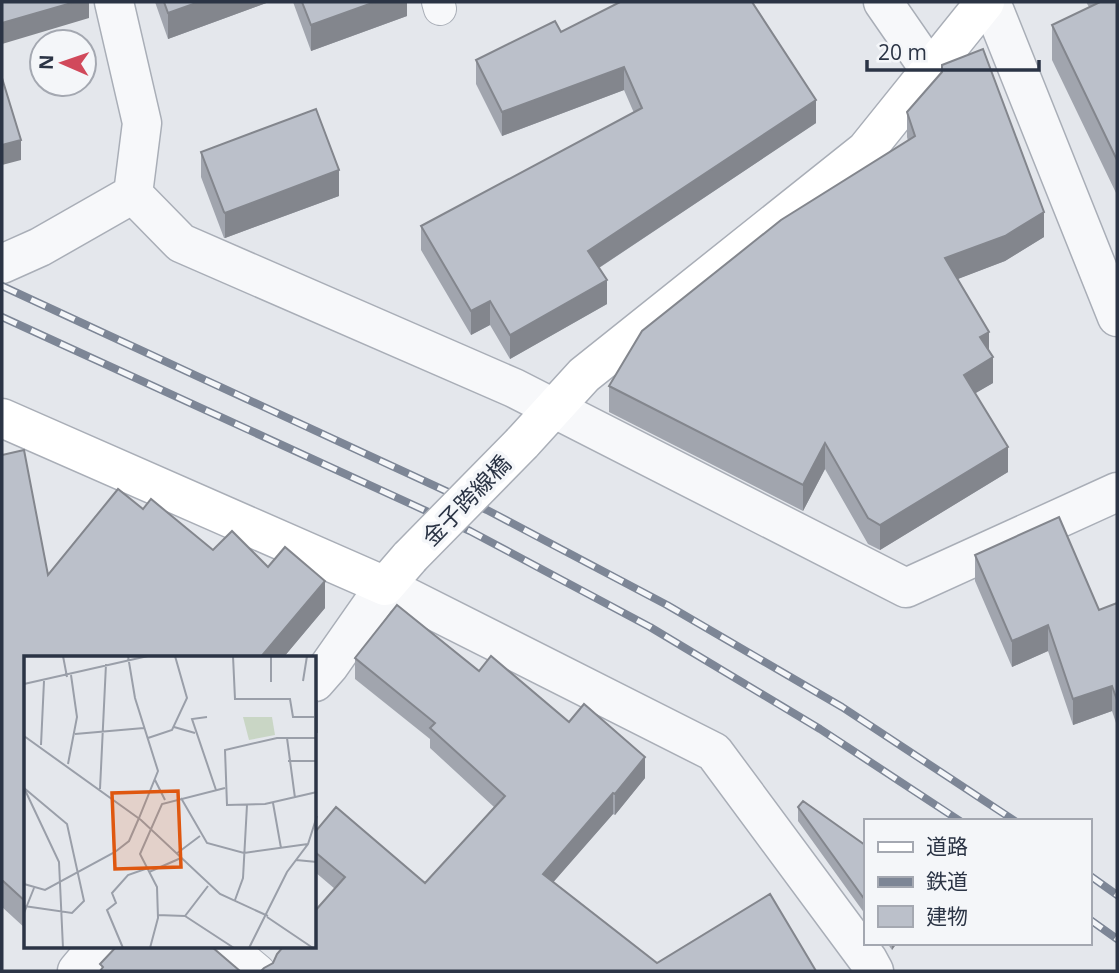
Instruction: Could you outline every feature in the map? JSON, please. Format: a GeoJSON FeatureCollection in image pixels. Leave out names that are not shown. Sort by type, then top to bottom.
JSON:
{"type":"FeatureCollection","features":[{"type":"Feature","properties":{"kind":"street"},"geometry":{"type":"LineString","coordinates":[[114,2],[142,123],[133,194]]}},
{"type":"Feature","properties":{"kind":"street"},"geometry":{"type":"LineString","coordinates":[[883,2],[930,70]]}},
{"type":"Feature","properties":{"kind":"street"},"geometry":{"type":"LineString","coordinates":[[988,2],[1117,317]]}},
{"type":"Feature","properties":{"kind":"street","name":"金子跨線橋"},"geometry":{"type":"LineString","coordinates":[[385,586],[584,375],[866,150],[988,2]]}},
{"type":"Feature","properties":{"kind":"street"},"geometry":{"type":"LineString","coordinates":[[2,264],[40,247],[133,194]]}},
{"type":"Feature","properties":{"kind":"street"},"geometry":{"type":"LineString","coordinates":[[133,194],[181,243],[514,388],[906,588],[1117,492]]}},
{"type":"Feature","properties":{"kind":"street"},"geometry":{"type":"LineString","coordinates":[[2,418],[385,586],[714,752],[874,971]]}},
{"type":"Feature","properties":{"kind":"street"},"geometry":{"type":"LineString","coordinates":[[317,680],[385,586]]}},
{"type":"Feature","properties":{"kind":"street"},"geometry":{"type":"LineString","coordinates":[[77,971],[96,948]]}},
{"type":"Feature","properties":{"kind":"lane"},"geometry":{"type":"LineString","coordinates":[[231,948],[259,971]]}},
{"type":"Feature","properties":{"kind":"building"},"geometry":{"type":"Polygon","coordinates":[[[2,2],[75,2],[2,23],[2,2]]]}},
{"type":"Feature","properties":{"kind":"building"},"geometry":{"type":"Polygon","coordinates":[[[164,2],[199,2],[168,13],[164,2]]]}},
{"type":"Feature","properties":{"kind":"building"},"geometry":{"type":"Polygon","coordinates":[[[302,2],[375,2],[311,25],[302,2]]]}},
{"type":"Feature","properties":{"kind":"building"},"geometry":{"type":"Polygon","coordinates":[[[620,2],[752,2],[816,100],[588,251],[607,280],[510,335],[490,301],[471,311],[421,226],[642,108],[624,67],[502,112],[476,60],[555,21],[561,32],[620,2]]]}},
{"type":"Feature","properties":{"kind":"building"},"geometry":{"type":"Polygon","coordinates":[[[1100,2],[1117,2],[1117,160],[1052,25],[1100,2]]]}},
{"type":"Feature","properties":{"kind":"building"},"geometry":{"type":"Polygon","coordinates":[[[983,49],[1044,212],[1005,236],[945,258],[989,332],[980,337],[993,357],[964,375],[1008,447],[880,525],[868,518],[825,443],[803,485],[609,386],[642,331],[781,220],[915,136],[907,112],[942,72],[942,65],[983,49]]]}},
{"type":"Feature","properties":{"kind":"building"},"geometry":{"type":"Polygon","coordinates":[[[2,78],[21,140],[2,145],[2,78]]]}},
{"type":"Feature","properties":{"kind":"building"},"geometry":{"type":"Polygon","coordinates":[[[316,109],[339,170],[225,213],[201,152],[316,109]]]}},
{"type":"Feature","properties":{"kind":"building"},"geometry":{"type":"Polygon","coordinates":[[[24,450],[48,575],[118,489],[143,509],[151,499],[213,550],[232,531],[268,567],[285,547],[325,581],[262,656],[24,656],[24,900],[2,880],[2,455],[24,450]]]}},
{"type":"Feature","properties":{"kind":"building"},"geometry":{"type":"Polygon","coordinates":[[[1059,517],[1099,610],[1117,603],[1117,700],[1112,686],[1073,699],[1048,625],[1012,641],[975,555],[1059,517]]]}},
{"type":"Feature","properties":{"kind":"building"},"geometry":{"type":"Polygon","coordinates":[[[397,605],[479,671],[491,656],[569,722],[584,704],[645,757],[543,874],[657,963],[770,894],[816,971],[261,971],[273,963],[282,948],[317,948],[317,909],[345,877],[317,854],[317,830],[336,807],[425,883],[505,796],[430,728],[435,723],[355,658],[397,605]]]}},
{"type":"Feature","properties":{"kind":"building"},"geometry":{"type":"Polygon","coordinates":[[[803,801],[864,844],[864,899],[798,807],[803,801]]]}},
{"type":"Feature","properties":{"kind":"building"},"geometry":{"type":"Polygon","coordinates":[[[115,948],[213,948],[240,971],[100,971],[103,967],[100,964],[115,948]]]}},
{"type":"Feature","properties":{"kind":"railway"},"geometry":{"type":"LineString","coordinates":[[2,286],[487,510],[667,605],[842,707],[1012,819]]}},
{"type":"Feature","properties":{"kind":"railway"},"geometry":{"type":"LineString","coordinates":[[2,317],[470,531],[650,627],[820,729],[957,819]]}},
{"type":"Feature","properties":{"kind":"railway"},"geometry":{"type":"LineString","coordinates":[[1091,876],[1117,895]]}},
{"type":"Feature","properties":{"kind":"railway"},"geometry":{"type":"LineString","coordinates":[[1091,920],[1117,939]]}}]}
